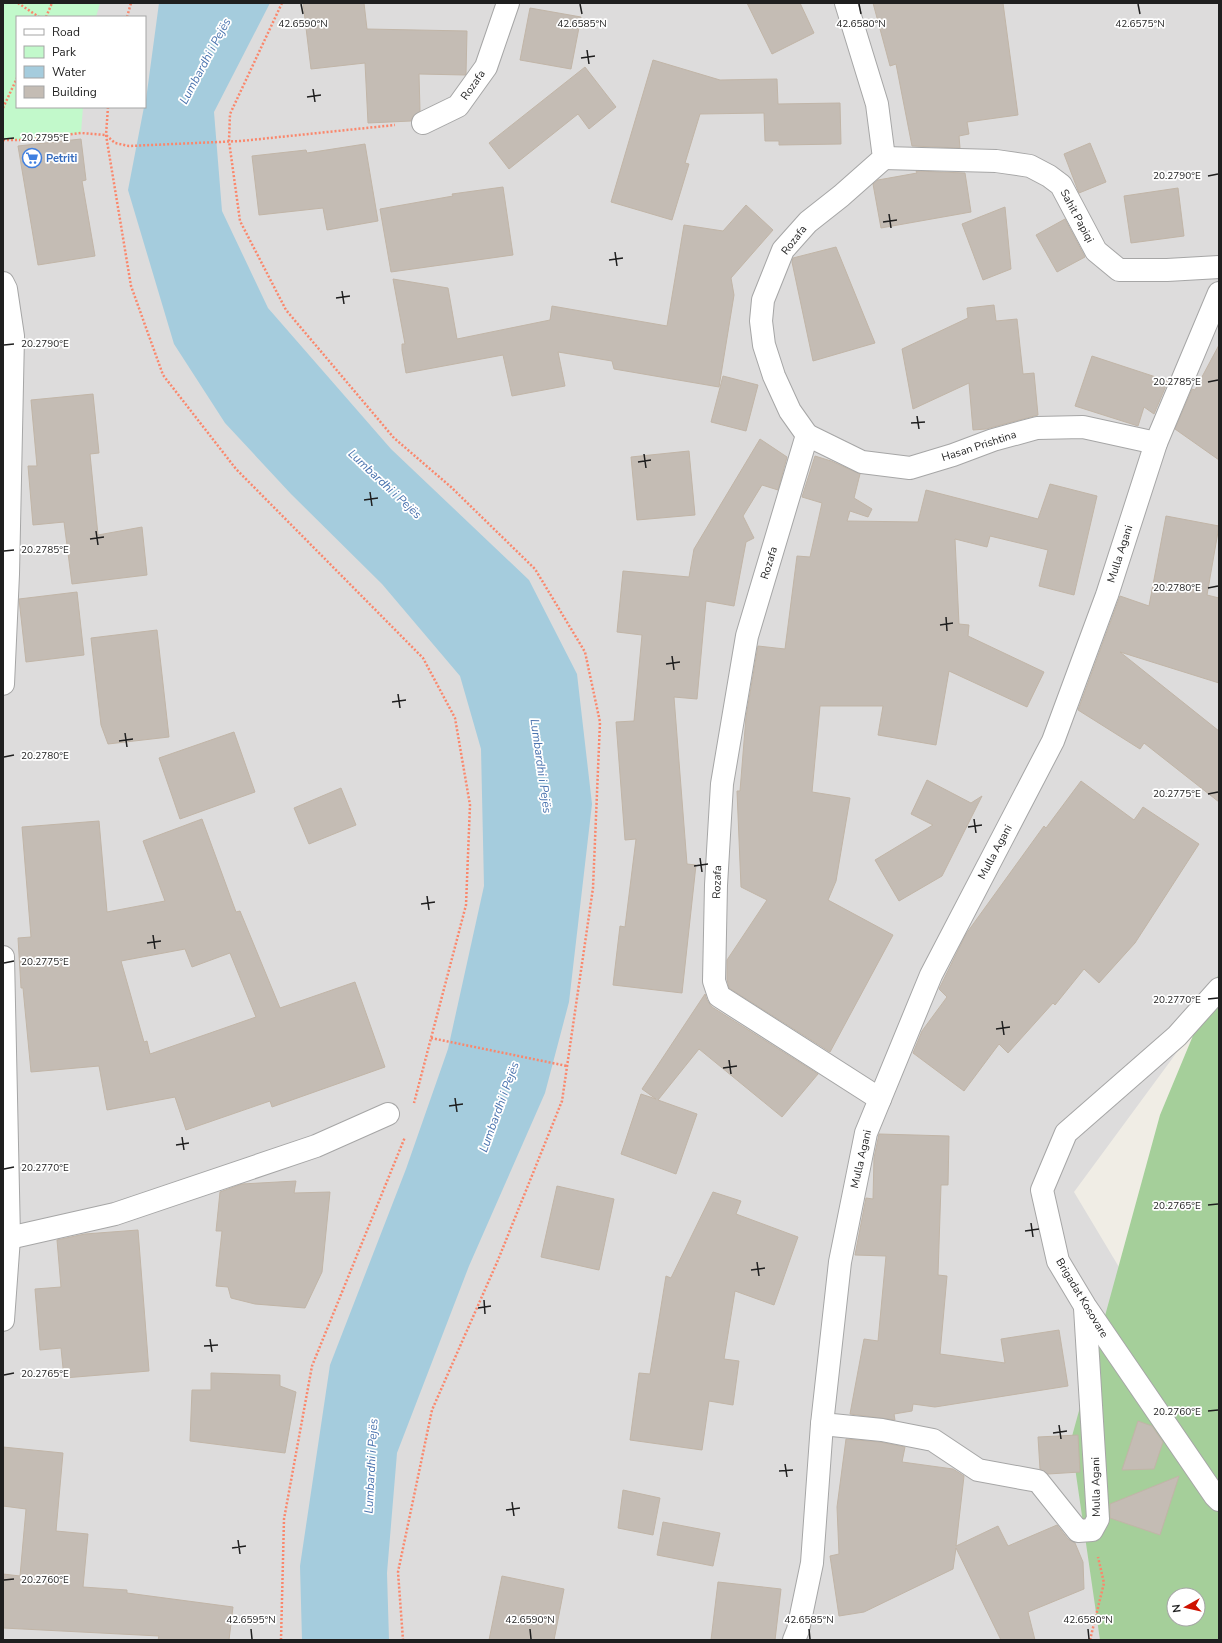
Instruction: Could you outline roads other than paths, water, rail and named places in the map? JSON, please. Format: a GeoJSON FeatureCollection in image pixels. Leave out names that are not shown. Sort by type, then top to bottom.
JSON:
{"type":"FeatureCollection","features":[{"type":"Feature","properties":{"kind":"street","name":"Rozafa"},"geometry":{"type":"LineString","coordinates":[[423,123],[458,106],[486,67],[508,3]]}},
{"type":"Feature","properties":{"kind":"street"},"geometry":{"type":"LineString","coordinates":[[846,3],[877,104],[884,158]]}},
{"type":"Feature","properties":{"kind":"street","name":"Rozafa"},"geometry":{"type":"LineString","coordinates":[[880,1099],[719,996],[714,981],[716,885],[722,784],[747,636],[807,435],[790,411],[774,376],[764,339],[761,321],[763,300],[783,250],[808,222],[841,196],[884,158]]}},
{"type":"Feature","properties":{"kind":"street","name":"Sahit Papiqi"},"geometry":{"type":"LineString","coordinates":[[884,158],[996,161],[1030,166],[1049,176],[1061,185],[1096,251],[1119,270],[1167,270],[1219,267]]}},
{"type":"Feature","properties":{"kind":"street"},"geometry":{"type":"LineString","coordinates":[[3,283],[6,289],[13,336],[8,574],[3,684]]}},
{"type":"Feature","properties":{"kind":"street","name":"Mulla Agani"},"geometry":{"type":"LineString","coordinates":[[799,1637],[812,1563],[822,1424],[840,1262],[866,1133],[931,975],[1053,741],[1107,595],[1156,443],[1219,293]]}},
{"type":"Feature","properties":{"kind":"street","name":"Hasan Prishtina"},"geometry":{"type":"LineString","coordinates":[[807,435],[862,462],[910,468],[953,455],[993,440],[1037,428],[1083,426],[1156,443]]}},
{"type":"Feature","properties":{"kind":"street"},"geometry":{"type":"LineString","coordinates":[[3,957],[9,1238],[3,1320]]}},
{"type":"Feature","properties":{"kind":"street","name":"Brigadat Kosovare"},"geometry":{"type":"LineString","coordinates":[[1219,989],[1177,1036],[1066,1133],[1042,1190],[1058,1261],[1085,1306],[1219,1500]]}},
{"type":"Feature","properties":{"kind":"street"},"geometry":{"type":"LineString","coordinates":[[9,1238],[115,1214],[316,1146],[388,1114]]}},
{"type":"Feature","properties":{"kind":"street","name":"Mulla Agani"},"geometry":{"type":"LineString","coordinates":[[822,1424],[882,1430],[933,1440],[978,1470],[1038,1481],[1078,1531],[1092,1530],[1098,1519],[1085,1306]]}},
{"type":"Feature","properties":{"kind":"water","name":"Lumbardhi i Pejës"},"geometry":{"type":"Polygon","coordinates":[[[159,3],[270,3],[214,112],[222,211],[268,308],[391,449],[529,580],[577,674],[592,804],[569,1002],[545,1093],[469,1266],[397,1453],[387,1573],[389,1640],[302,1640],[300,1566],[330,1365],[406,1169],[448,1049],[484,886],[481,749],[460,676],[382,584],[291,494],[225,423],[174,344],[128,190],[144,108],[146,108],[159,3]]]}},
{"type":"Feature","properties":{"kind":"place","name":"Petriti"},"geometry":{"type":"Point","coordinates":[32,158]}}]}
